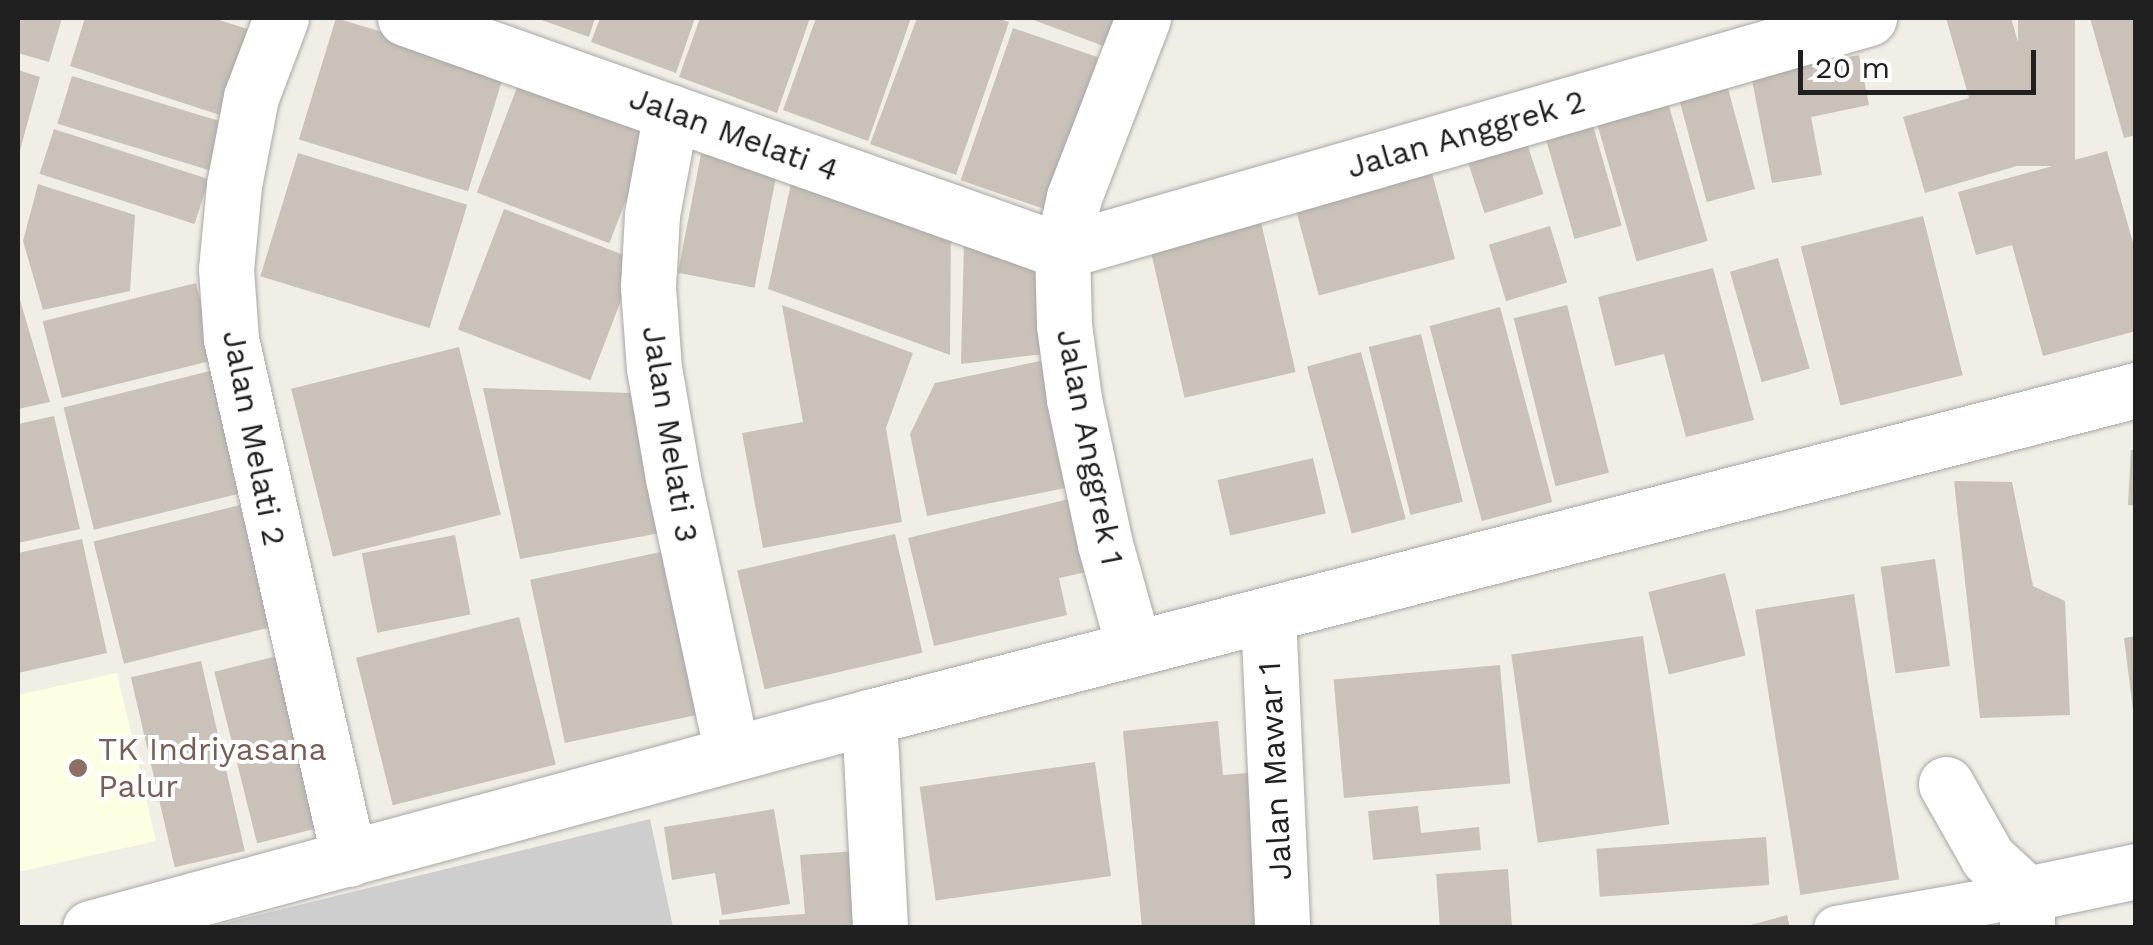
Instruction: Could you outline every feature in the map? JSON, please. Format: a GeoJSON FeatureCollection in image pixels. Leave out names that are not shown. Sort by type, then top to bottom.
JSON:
{"type":"FeatureCollection","features":[{"type":"Feature","properties":{"kind":"street","name":"Jalan Melati 2"},"geometry":{"type":"LineString","coordinates":[[280,18],[251,97],[234,185],[226,269],[231,340],[349,859]]}},
{"type":"Feature","properties":{"kind":"street","name":"Jalan Melati 4"},"geometry":{"type":"LineString","coordinates":[[405,18],[1062,250]]}},
{"type":"Feature","properties":{"kind":"street","name":"Jalan Anggrek 1"},"geometry":{"type":"LineString","coordinates":[[1134,648],[1105,544],[1074,399],[1064,326],[1062,250],[1079,182],[1142,18]]}},
{"type":"Feature","properties":{"kind":"street","name":"Jalan Anggrek 2"},"geometry":{"type":"LineString","coordinates":[[1062,250],[1869,18]]}},
{"type":"Feature","properties":{"kind":"street","name":"Jalan Melati 3"},"geometry":{"type":"LineString","coordinates":[[672,112],[651,233],[648,287],[654,368],[673,478],[732,753]]}},
{"type":"Feature","properties":{"kind":"street"},"geometry":{"type":"LineString","coordinates":[[90,928],[732,753],[2136,390]]}},
{"type":"Feature","properties":{"kind":"street","name":"Jalan Mawar 1"},"geometry":{"type":"LineString","coordinates":[[1268,615],[1282,928]]}},
{"type":"Feature","properties":{"kind":"street"},"geometry":{"type":"LineString","coordinates":[[869,717],[880,928]]}},
{"type":"Feature","properties":{"kind":"street"},"geometry":{"type":"LineString","coordinates":[[1946,784],[1988,858],[2027,911],[2136,871]]}},
{"type":"Feature","properties":{"kind":"lane"},"geometry":{"type":"LineString","coordinates":[[1836,928],[2027,911]]}},
{"type":"Feature","properties":{"kind":"shaded area","name":"TK Indriyasana Palur"},"geometry":{"type":"Polygon","coordinates":[[[117,673],[156,841],[18,872],[18,695],[117,673]]]}},
{"type":"Feature","properties":{"kind":"shaded area"},"geometry":{"type":"Polygon","coordinates":[[[650,819],[673,927],[209,927],[650,819]]]}},
{"type":"Feature","properties":{"kind":"building"},"geometry":{"type":"Polygon","coordinates":[[[18,18],[62,18],[49,62],[18,53],[18,18]]]}},
{"type":"Feature","properties":{"kind":"building"},"geometry":{"type":"Polygon","coordinates":[[[85,18],[213,18],[257,32],[229,118],[70,66],[85,18]]]}},
{"type":"Feature","properties":{"kind":"building"},"geometry":{"type":"Polygon","coordinates":[[[336,18],[505,70],[468,191],[299,139],[336,18]]]}},
{"type":"Feature","properties":{"kind":"building"},"geometry":{"type":"Polygon","coordinates":[[[536,18],[595,18],[589,37],[536,18]]]}},
{"type":"Feature","properties":{"kind":"building"},"geometry":{"type":"Polygon","coordinates":[[[600,18],[695,18],[676,73],[591,42],[600,18]]]}},
{"type":"Feature","properties":{"kind":"building"},"geometry":{"type":"Polygon","coordinates":[[[700,18],[810,18],[777,113],[679,77],[700,18]]]}},
{"type":"Feature","properties":{"kind":"building"},"geometry":{"type":"Polygon","coordinates":[[[816,18],[911,18],[868,141],[783,110],[816,18]]]}},
{"type":"Feature","properties":{"kind":"building"},"geometry":{"type":"Polygon","coordinates":[[[917,18],[996,18],[1009,22],[956,175],[870,144],[917,18]]]}},
{"type":"Feature","properties":{"kind":"building"},"geometry":{"type":"Polygon","coordinates":[[[1028,18],[1120,18],[1109,48],[1028,18]]]}},
{"type":"Feature","properties":{"kind":"building"},"geometry":{"type":"Polygon","coordinates":[[[1946,18],[2011,18],[2051,156],[1925,193],[1903,117],[1969,98],[1946,18]]]}},
{"type":"Feature","properties":{"kind":"building"},"geometry":{"type":"Polygon","coordinates":[[[2018,18],[2075,18],[2075,166],[2018,166],[2018,18]]]}},
{"type":"Feature","properties":{"kind":"building"},"geometry":{"type":"Polygon","coordinates":[[[2090,18],[2136,18],[2136,135],[2124,138],[2090,18]]]}},
{"type":"Feature","properties":{"kind":"building"},"geometry":{"type":"Polygon","coordinates":[[[1013,28],[1098,57],[1046,210],[961,180],[1013,28]]]}},
{"type":"Feature","properties":{"kind":"building"},"geometry":{"type":"Polygon","coordinates":[[[1859,55],[1869,105],[1811,117],[1822,175],[1772,183],[1751,75],[1859,55]]]}},
{"type":"Feature","properties":{"kind":"building"},"geometry":{"type":"Polygon","coordinates":[[[18,70],[40,77],[19,154],[18,154],[18,70]]]}},
{"type":"Feature","properties":{"kind":"building"},"geometry":{"type":"Polygon","coordinates":[[[523,72],[656,123],[609,243],[477,192],[523,72]]]}},
{"type":"Feature","properties":{"kind":"building"},"geometry":{"type":"Polygon","coordinates":[[[72,76],[229,124],[214,172],[57,124],[72,76]]]}},
{"type":"Feature","properties":{"kind":"building"},"geometry":{"type":"Polygon","coordinates":[[[1725,77],[1755,189],[1707,202],[1677,90],[1725,77]]]}},
{"type":"Feature","properties":{"kind":"building"},"geometry":{"type":"Polygon","coordinates":[[[1665,92],[1708,241],[1637,261],[1594,112],[1665,92]]]}},
{"type":"Feature","properties":{"kind":"building"},"geometry":{"type":"Polygon","coordinates":[[[1590,115],[1622,226],[1575,239],[1543,129],[1590,115]]]}},
{"type":"Feature","properties":{"kind":"building"},"geometry":{"type":"Polygon","coordinates":[[[54,129],[209,179],[194,224],[39,174],[54,129]]]}},
{"type":"Feature","properties":{"kind":"building"},"geometry":{"type":"Polygon","coordinates":[[[1525,137],[1544,194],[1485,213],[1466,156],[1525,137]]]}},
{"type":"Feature","properties":{"kind":"building"},"geometry":{"type":"Polygon","coordinates":[[[2107,151],[2136,253],[2136,331],[2043,356],[2012,245],[1976,255],[1958,192],[2107,151]]]}},
{"type":"Feature","properties":{"kind":"building"},"geometry":{"type":"Polygon","coordinates":[[[298,153],[467,205],[430,328],[260,276],[298,153]]]}},
{"type":"Feature","properties":{"kind":"building"},"geometry":{"type":"Polygon","coordinates":[[[701,154],[778,169],[754,288],[678,273],[701,154]]]}},
{"type":"Feature","properties":{"kind":"building"},"geometry":{"type":"Polygon","coordinates":[[[1432,173],[1455,259],[1319,295],[1296,209],[1432,173]]]}},
{"type":"Feature","properties":{"kind":"building"},"geometry":{"type":"Polygon","coordinates":[[[792,179],[951,232],[950,355],[768,289],[792,179]]]}},
{"type":"Feature","properties":{"kind":"building"},"geometry":{"type":"Polygon","coordinates":[[[38,184],[135,215],[130,291],[43,310],[23,241],[38,184]]]}},
{"type":"Feature","properties":{"kind":"building"},"geometry":{"type":"Polygon","coordinates":[[[504,209],[637,260],[590,380],[458,329],[504,209]]]}},
{"type":"Feature","properties":{"kind":"building"},"geometry":{"type":"Polygon","coordinates":[[[1923,216],[1963,375],[1840,406],[1801,246],[1923,216]]]}},
{"type":"Feature","properties":{"kind":"building"},"geometry":{"type":"Polygon","coordinates":[[[1261,222],[1296,372],[1185,398],[1150,248],[1261,222]]]}},
{"type":"Feature","properties":{"kind":"building"},"geometry":{"type":"Polygon","coordinates":[[[1550,226],[1567,282],[1506,301],[1489,245],[1550,226]]]}},
{"type":"Feature","properties":{"kind":"building"},"geometry":{"type":"Polygon","coordinates":[[[964,240],[1045,256],[1051,353],[961,364],[964,240]]]}},
{"type":"Feature","properties":{"kind":"building"},"geometry":{"type":"Polygon","coordinates":[[[1778,258],[1810,369],[1762,382],[1730,272],[1778,258]]]}},
{"type":"Feature","properties":{"kind":"building"},"geometry":{"type":"Polygon","coordinates":[[[1713,268],[1754,420],[1686,437],[1664,354],[1615,366],[1598,297],[1713,268]]]}},
{"type":"Feature","properties":{"kind":"building"},"geometry":{"type":"Polygon","coordinates":[[[196,283],[215,360],[62,398],[43,321],[196,283]]]}},
{"type":"Feature","properties":{"kind":"building"},"geometry":{"type":"Polygon","coordinates":[[[18,293],[50,402],[18,409],[18,293]]]}},
{"type":"Feature","properties":{"kind":"building"},"geometry":{"type":"Polygon","coordinates":[[[782,305],[913,353],[886,428],[902,522],[763,548],[742,433],[803,422],[782,305]]]}},
{"type":"Feature","properties":{"kind":"building"},"geometry":{"type":"Polygon","coordinates":[[[1567,305],[1609,473],[1555,486],[1514,318],[1567,305]]]}},
{"type":"Feature","properties":{"kind":"building"},"geometry":{"type":"Polygon","coordinates":[[[1500,307],[1552,502],[1482,521],[1429,326],[1500,307]]]}},
{"type":"Feature","properties":{"kind":"building"},"geometry":{"type":"Polygon","coordinates":[[[1421,334],[1463,502],[1410,515],[1369,347],[1421,334]]]}},
{"type":"Feature","properties":{"kind":"building"},"geometry":{"type":"Polygon","coordinates":[[[459,347],[501,515],[333,557],[291,389],[459,347]]]}},
{"type":"Feature","properties":{"kind":"building"},"geometry":{"type":"Polygon","coordinates":[[[1361,352],[1406,519],[1352,534],[1307,366],[1361,352]]]}},
{"type":"Feature","properties":{"kind":"building"},"geometry":{"type":"Polygon","coordinates":[[[1050,359],[1075,486],[927,516],[910,434],[935,383],[1050,359]]]}},
{"type":"Feature","properties":{"kind":"building"},"geometry":{"type":"Polygon","coordinates":[[[210,371],[240,493],[94,530],[63,408],[210,371]]]}},
{"type":"Feature","properties":{"kind":"building"},"geometry":{"type":"Polygon","coordinates":[[[483,388],[631,393],[660,533],[520,559],[483,388]]]}},
{"type":"Feature","properties":{"kind":"building"},"geometry":{"type":"Polygon","coordinates":[[[54,416],[80,529],[18,543],[18,424],[54,416]]]}},
{"type":"Feature","properties":{"kind":"building"},"geometry":{"type":"Polygon","coordinates":[[[2131,450],[2136,450],[2136,506],[2128,505],[2131,450]]]}},
{"type":"Feature","properties":{"kind":"building"},"geometry":{"type":"Polygon","coordinates":[[[1313,458],[1326,514],[1230,536],[1218,480],[1313,458]]]}},
{"type":"Feature","properties":{"kind":"building"},"geometry":{"type":"Polygon","coordinates":[[[1954,481],[2012,482],[2033,586],[2065,601],[2070,715],[1980,718],[1954,481]]]}},
{"type":"Feature","properties":{"kind":"building"},"geometry":{"type":"Polygon","coordinates":[[[1073,498],[1091,571],[1059,578],[1067,615],[934,646],[908,538],[1073,498]]]}},
{"type":"Feature","properties":{"kind":"building"},"geometry":{"type":"Polygon","coordinates":[[[240,505],[270,627],[124,664],[93,542],[240,505]]]}},
{"type":"Feature","properties":{"kind":"building"},"geometry":{"type":"Polygon","coordinates":[[[895,534],[922,653],[765,689],[737,570],[895,534]]]}},
{"type":"Feature","properties":{"kind":"building"},"geometry":{"type":"Polygon","coordinates":[[[455,535],[470,615],[377,633],[362,553],[455,535]]]}},
{"type":"Feature","properties":{"kind":"building"},"geometry":{"type":"Polygon","coordinates":[[[82,539],[107,653],[18,673],[18,553],[82,539]]]}},
{"type":"Feature","properties":{"kind":"building"},"geometry":{"type":"Polygon","coordinates":[[[670,550],[705,713],[565,743],[530,580],[670,550]]]}},
{"type":"Feature","properties":{"kind":"building"},"geometry":{"type":"Polygon","coordinates":[[[1935,559],[1950,666],[1896,674],[1881,567],[1935,559]]]}},
{"type":"Feature","properties":{"kind":"building"},"geometry":{"type":"Polygon","coordinates":[[[1725,573],[1746,655],[1669,675],[1648,592],[1725,573]]]}},
{"type":"Feature","properties":{"kind":"building"},"geometry":{"type":"Polygon","coordinates":[[[1854,594],[1899,879],[1800,895],[1755,610],[1854,594]]]}},
{"type":"Feature","properties":{"kind":"building"},"geometry":{"type":"Polygon","coordinates":[[[519,617],[556,764],[393,805],[356,658],[519,617]]]}},
{"type":"Feature","properties":{"kind":"building"},"geometry":{"type":"Polygon","coordinates":[[[1643,636],[1669,824],[1538,843],[1511,655],[1643,636]]]}},
{"type":"Feature","properties":{"kind":"building"},"geometry":{"type":"Polygon","coordinates":[[[2136,636],[2136,709],[2133,710],[2124,638],[2136,636]]]}},
{"type":"Feature","properties":{"kind":"building"},"geometry":{"type":"Polygon","coordinates":[[[289,653],[332,825],[257,843],[214,672],[289,653]]]}},
{"type":"Feature","properties":{"kind":"building"},"geometry":{"type":"Polygon","coordinates":[[[201,661],[245,851],[175,867],[131,677],[201,661]]]}},
{"type":"Feature","properties":{"kind":"building"},"geometry":{"type":"Polygon","coordinates":[[[1500,665],[1510,784],[1344,798],[1334,680],[1500,665]]]}},
{"type":"Feature","properties":{"kind":"building"},"geometry":{"type":"Polygon","coordinates":[[[1218,721],[1223,775],[1259,772],[1274,928],[1142,928],[1123,731],[1218,721]]]}},
{"type":"Feature","properties":{"kind":"building"},"geometry":{"type":"Polygon","coordinates":[[[1095,762],[1111,876],[936,901],[920,787],[1095,762]]]}},
{"type":"Feature","properties":{"kind":"building"},"geometry":{"type":"Polygon","coordinates":[[[1418,806],[1421,833],[1479,827],[1481,850],[1373,860],[1368,811],[1418,806]]]}},
{"type":"Feature","properties":{"kind":"building"},"geometry":{"type":"Polygon","coordinates":[[[774,809],[790,904],[722,915],[715,873],[672,880],[664,827],[774,809]]]}},
{"type":"Feature","properties":{"kind":"building"},"geometry":{"type":"Polygon","coordinates":[[[1766,837],[1769,885],[1600,897],[1596,849],[1766,837]]]}},
{"type":"Feature","properties":{"kind":"building"},"geometry":{"type":"Polygon","coordinates":[[[870,850],[877,928],[720,928],[719,920],[805,914],[800,855],[870,850]]]}},
{"type":"Feature","properties":{"kind":"building"},"geometry":{"type":"Polygon","coordinates":[[[1508,869],[1512,928],[1440,928],[1436,874],[1508,869]]]}},
{"type":"Feature","properties":{"kind":"building"},"geometry":{"type":"Polygon","coordinates":[[[1787,915],[1790,928],[1747,928],[1747,926],[1787,915]]]}},
{"type":"Feature","properties":{"kind":"place","name":"TK Indriyasana Palur"},"geometry":{"type":"Point","coordinates":[78,768]}}]}
